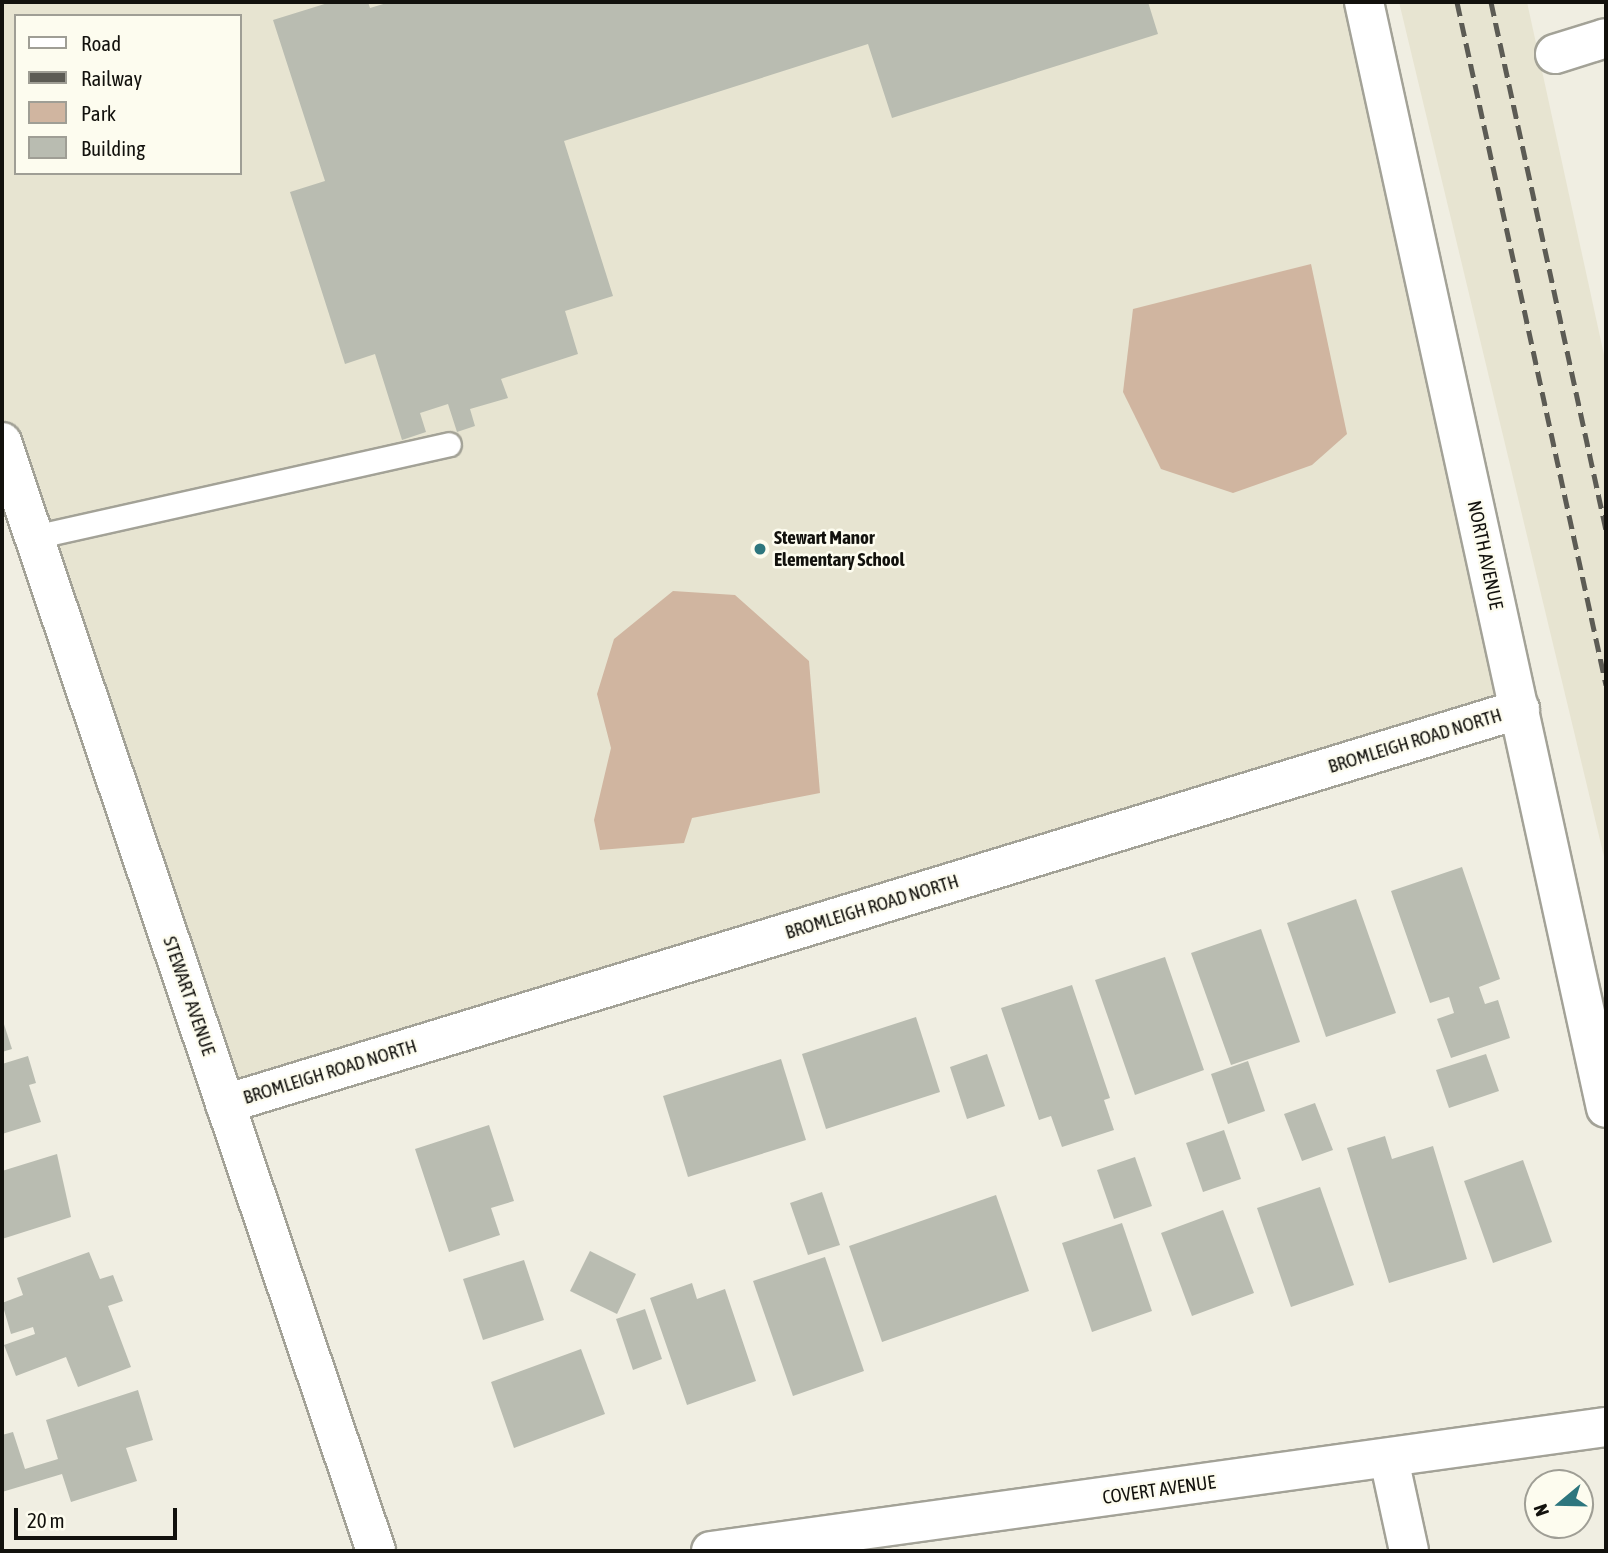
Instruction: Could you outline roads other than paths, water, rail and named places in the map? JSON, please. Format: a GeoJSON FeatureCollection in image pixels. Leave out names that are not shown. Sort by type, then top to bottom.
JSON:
{"type":"FeatureCollection","features":[{"type":"Feature","properties":{"kind":"street","name":"NORTH AVENUE"},"geometry":{"type":"LineString","coordinates":[[1364,2],[1606,1108]]}},
{"type":"Feature","properties":{"kind":"street"},"geometry":{"type":"LineString","coordinates":[[1555,54],[1606,38]]}},
{"type":"Feature","properties":{"kind":"street","name":"STEWART AVENUE"},"geometry":{"type":"LineString","coordinates":[[2,442],[20,521],[225,1104],[376,1551]]}},
{"type":"Feature","properties":{"kind":"street","name":"BROMLEIGH ROAD NORTH"},"geometry":{"type":"LineString","coordinates":[[225,1104],[1520,709]]}},
{"type":"Feature","properties":{"kind":"street","name":"COVERT AVENUE"},"geometry":{"type":"LineString","coordinates":[[711,1551],[779,1546],[1606,1427]]}},
{"type":"Feature","properties":{"kind":"street"},"geometry":{"type":"LineString","coordinates":[[1389,1459],[1409,1551]]}},
{"type":"Feature","properties":{"kind":"lane"},"geometry":{"type":"LineString","coordinates":[[20,521],[449,444]]}},
{"type":"Feature","properties":{"kind":"railway"},"geometry":{"type":"LineString","coordinates":[[1457,2],[1606,685]]}},
{"type":"Feature","properties":{"kind":"railway"},"geometry":{"type":"LineString","coordinates":[[1491,2],[1606,530]]}},
{"type":"Feature","properties":{"kind":"place","name":"Stewart Manor Elementary School"},"geometry":{"type":"Point","coordinates":[760,549]}}]}
